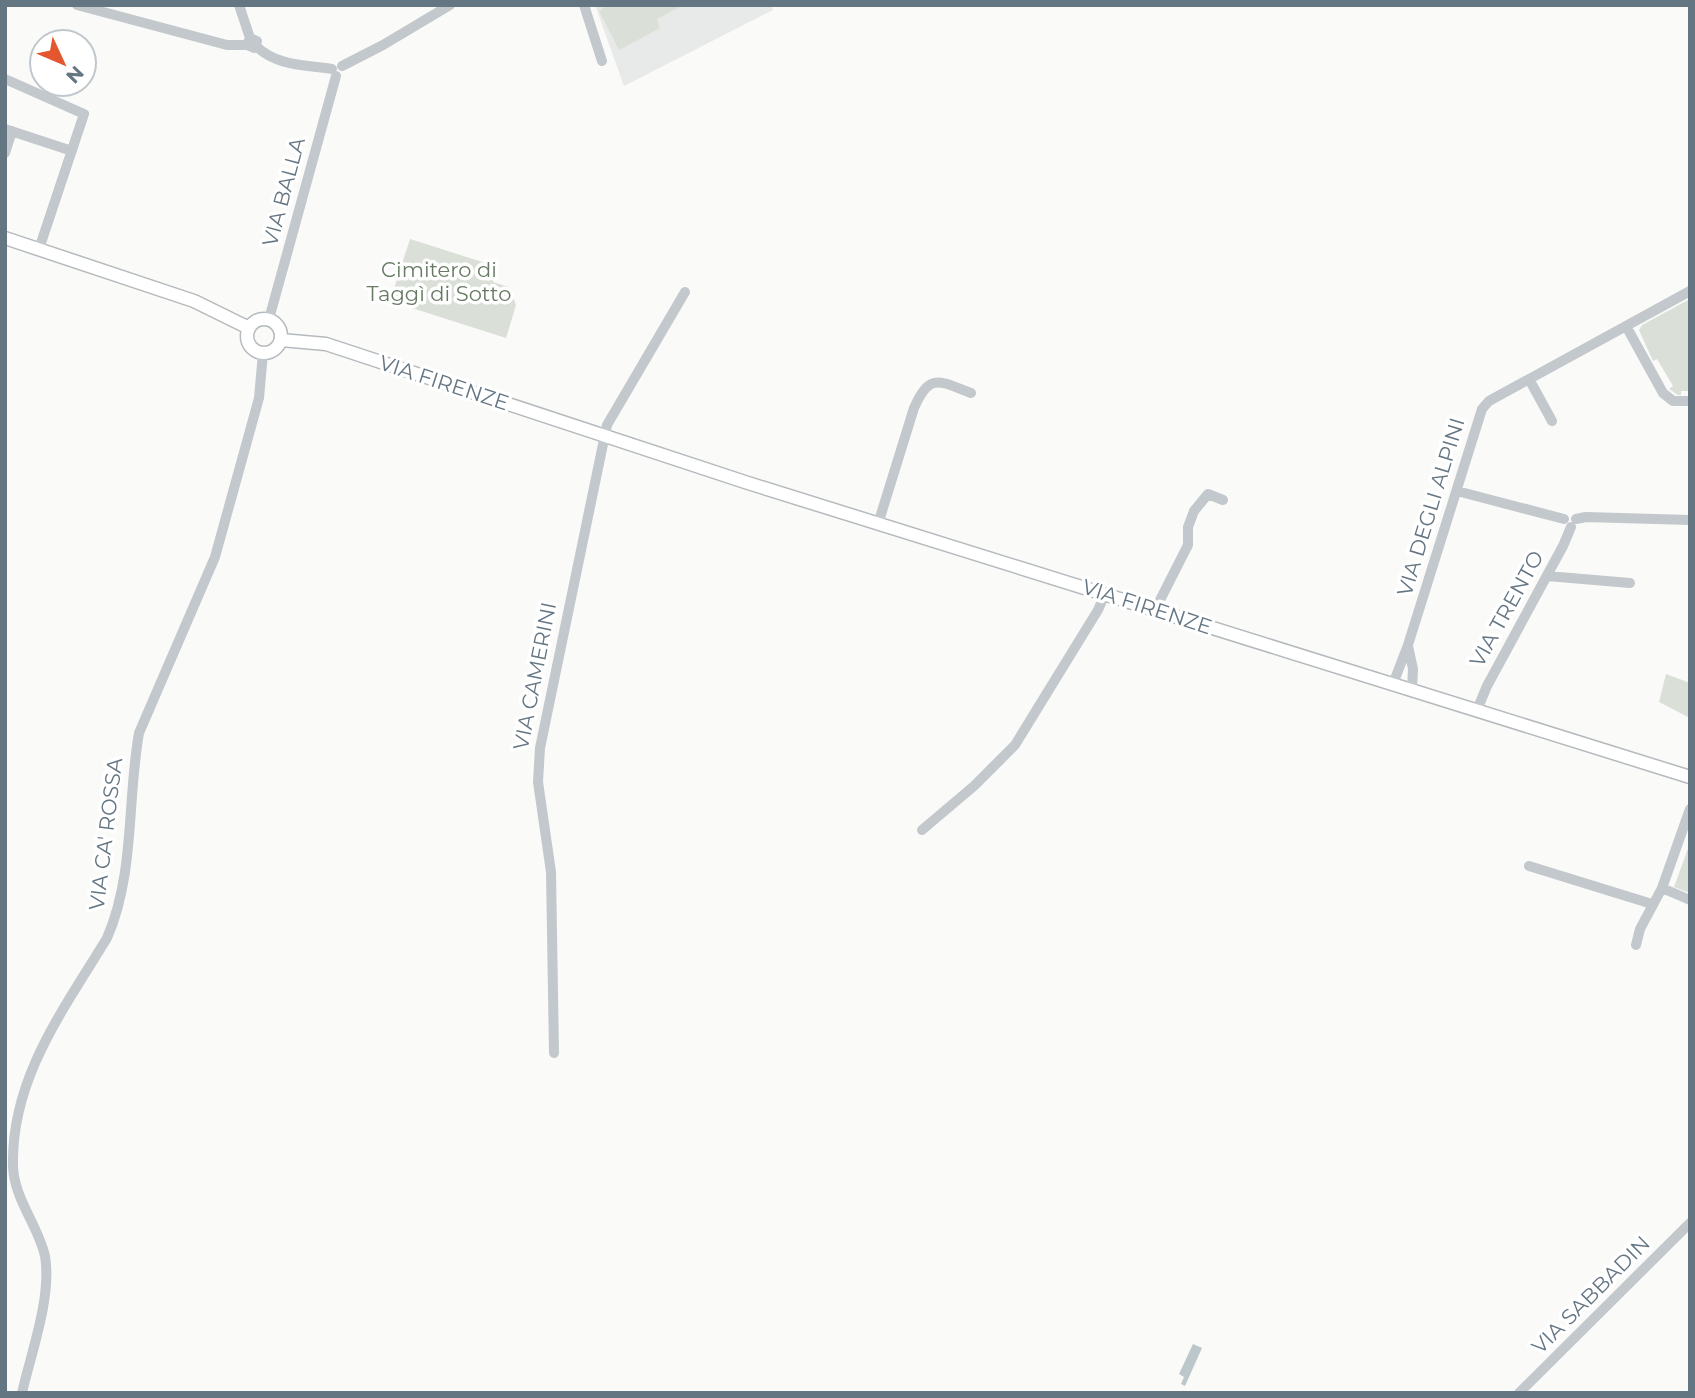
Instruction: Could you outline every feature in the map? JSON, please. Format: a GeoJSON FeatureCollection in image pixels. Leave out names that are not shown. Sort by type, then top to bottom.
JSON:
{"type":"FeatureCollection","features":[{"type":"Feature","properties":{"kind":"main road"},"geometry":{"type":"LineString","coordinates":[[5,238],[194,301],[249,328]]}},
{"type":"Feature","properties":{"kind":"main road"},"geometry":{"type":"LineString","coordinates":[[269,319],[280,329],[281,340],[276,348],[263,353],[256,351],[249,344],[249,328],[257,320],[269,319]]}},
{"type":"Feature","properties":{"kind":"main road","name":"VIA FIRENZE"},"geometry":{"type":"LineString","coordinates":[[281,340],[326,344],[878,524],[1690,776]]}},
{"type":"Feature","properties":{"kind":"street"},"geometry":{"type":"LineString","coordinates":[[77,5],[227,45],[251,43]]}},
{"type":"Feature","properties":{"kind":"street"},"geometry":{"type":"LineString","coordinates":[[239,5],[251,43],[271,58],[337,70],[450,5]]}},
{"type":"Feature","properties":{"kind":"street"},"geometry":{"type":"LineString","coordinates":[[245,19],[249,5]]}},
{"type":"Feature","properties":{"kind":"street"},"geometry":{"type":"LineString","coordinates":[[584,5],[602,61]]}},
{"type":"Feature","properties":{"kind":"street","name":"VIA BALLA"},"geometry":{"type":"LineString","coordinates":[[269,319],[337,70]]}},
{"type":"Feature","properties":{"kind":"street"},"geometry":{"type":"LineString","coordinates":[[5,79],[84,114],[38,249]]}},
{"type":"Feature","properties":{"kind":"street"},"geometry":{"type":"LineString","coordinates":[[5,153],[9,130],[72,151]]}},
{"type":"Feature","properties":{"kind":"street","name":"VIA DEGLI ALPINI"},"geometry":{"type":"LineString","coordinates":[[1393,684],[1408,645],[1482,409],[1489,401],[1690,291]]}},
{"type":"Feature","properties":{"kind":"street"},"geometry":{"type":"LineString","coordinates":[[605,436],[610,419],[685,292]]}},
{"type":"Feature","properties":{"kind":"street"},"geometry":{"type":"LineString","coordinates":[[1626,326],[1663,393],[1673,401],[1690,401]]}},
{"type":"Feature","properties":{"kind":"street","name":"VIA CA' ROSSA"},"geometry":{"type":"LineString","coordinates":[[22,1393],[43,1304],[46,1272],[41,1244],[15,1186],[14,1154],[19,1110],[27,1082],[46,1037],[107,938],[116,915],[124,881],[134,759],[139,733],[215,557],[258,398],[263,353]]}},
{"type":"Feature","properties":{"kind":"street"},"geometry":{"type":"LineString","coordinates":[[1529,379],[1552,421]]}},
{"type":"Feature","properties":{"kind":"street"},"geometry":{"type":"LineString","coordinates":[[878,524],[914,408],[922,391],[930,382],[939,381],[971,393]]}},
{"type":"Feature","properties":{"kind":"street","name":"VIA CAMERINI"},"geometry":{"type":"LineString","coordinates":[[554,1053],[551,872],[538,766],[569,597],[605,436]]}},
{"type":"Feature","properties":{"kind":"street"},"geometry":{"type":"LineString","coordinates":[[1457,491],[1570,522],[1587,517],[1690,520]]}},
{"type":"Feature","properties":{"kind":"street"},"geometry":{"type":"LineString","coordinates":[[1156,610],[1188,545],[1188,527],[1194,511],[1209,494],[1223,500]]}},
{"type":"Feature","properties":{"kind":"street","name":"VIA TRENTO"},"geometry":{"type":"LineString","coordinates":[[1477,710],[1487,685],[1547,576],[1570,522]]}},
{"type":"Feature","properties":{"kind":"street"},"geometry":{"type":"LineString","coordinates":[[1547,576],[1630,583]]}},
{"type":"Feature","properties":{"kind":"street"},"geometry":{"type":"LineString","coordinates":[[922,830],[974,786],[1015,745],[1098,610],[1105,594]]}},
{"type":"Feature","properties":{"kind":"street","name":"VIA DEGLI ALPINI"},"geometry":{"type":"LineString","coordinates":[[1408,645],[1413,669],[1412,690]]}},
{"type":"Feature","properties":{"kind":"street"},"geometry":{"type":"LineString","coordinates":[[1636,945],[1640,929],[1662,888],[1690,810]]}},
{"type":"Feature","properties":{"kind":"street"},"geometry":{"type":"LineString","coordinates":[[1529,866],[1652,904]]}},
{"type":"Feature","properties":{"kind":"street"},"geometry":{"type":"LineString","coordinates":[[1662,888],[1690,900]]}},
{"type":"Feature","properties":{"kind":"street","name":"VIA SABBADIN"},"geometry":{"type":"LineString","coordinates":[[1519,1393],[1690,1223]]}},
{"type":"Feature","properties":{"kind":"shaded area"},"geometry":{"type":"Polygon","coordinates":[[[595,5],[771,5],[773,10],[624,86],[595,5]]]}},
{"type":"Feature","properties":{"kind":"shaded area"},"geometry":{"type":"Polygon","coordinates":[[[1193,1344],[1202,1348],[1185,1386],[1181,1384],[1184,1377],[1179,1374],[1193,1344]]]}},
{"type":"Feature","properties":{"kind":"green space"},"geometry":{"type":"Polygon","coordinates":[[[609,5],[683,5],[657,19],[660,28],[619,50],[599,11],[609,5]]]}},
{"type":"Feature","properties":{"kind":"green space","name":"Cimitero di Taggì di Sotto"},"geometry":{"type":"Polygon","coordinates":[[[410,239],[498,267],[493,282],[509,287],[516,305],[506,338],[390,301],[410,239]]]}},
{"type":"Feature","properties":{"kind":"green space"},"geometry":{"type":"Polygon","coordinates":[[[1690,299],[1690,391],[1681,391],[1681,395],[1678,395],[1669,389],[1673,386],[1657,359],[1653,361],[1639,330],[1642,325],[1690,299]]]}},
{"type":"Feature","properties":{"kind":"green space"},"geometry":{"type":"Polygon","coordinates":[[[1666,674],[1690,683],[1690,718],[1659,702],[1666,674]]]}},
{"type":"Feature","properties":{"kind":"green space"},"geometry":{"type":"Polygon","coordinates":[[[1690,843],[1690,893],[1674,887],[1690,843]]]}}]}
